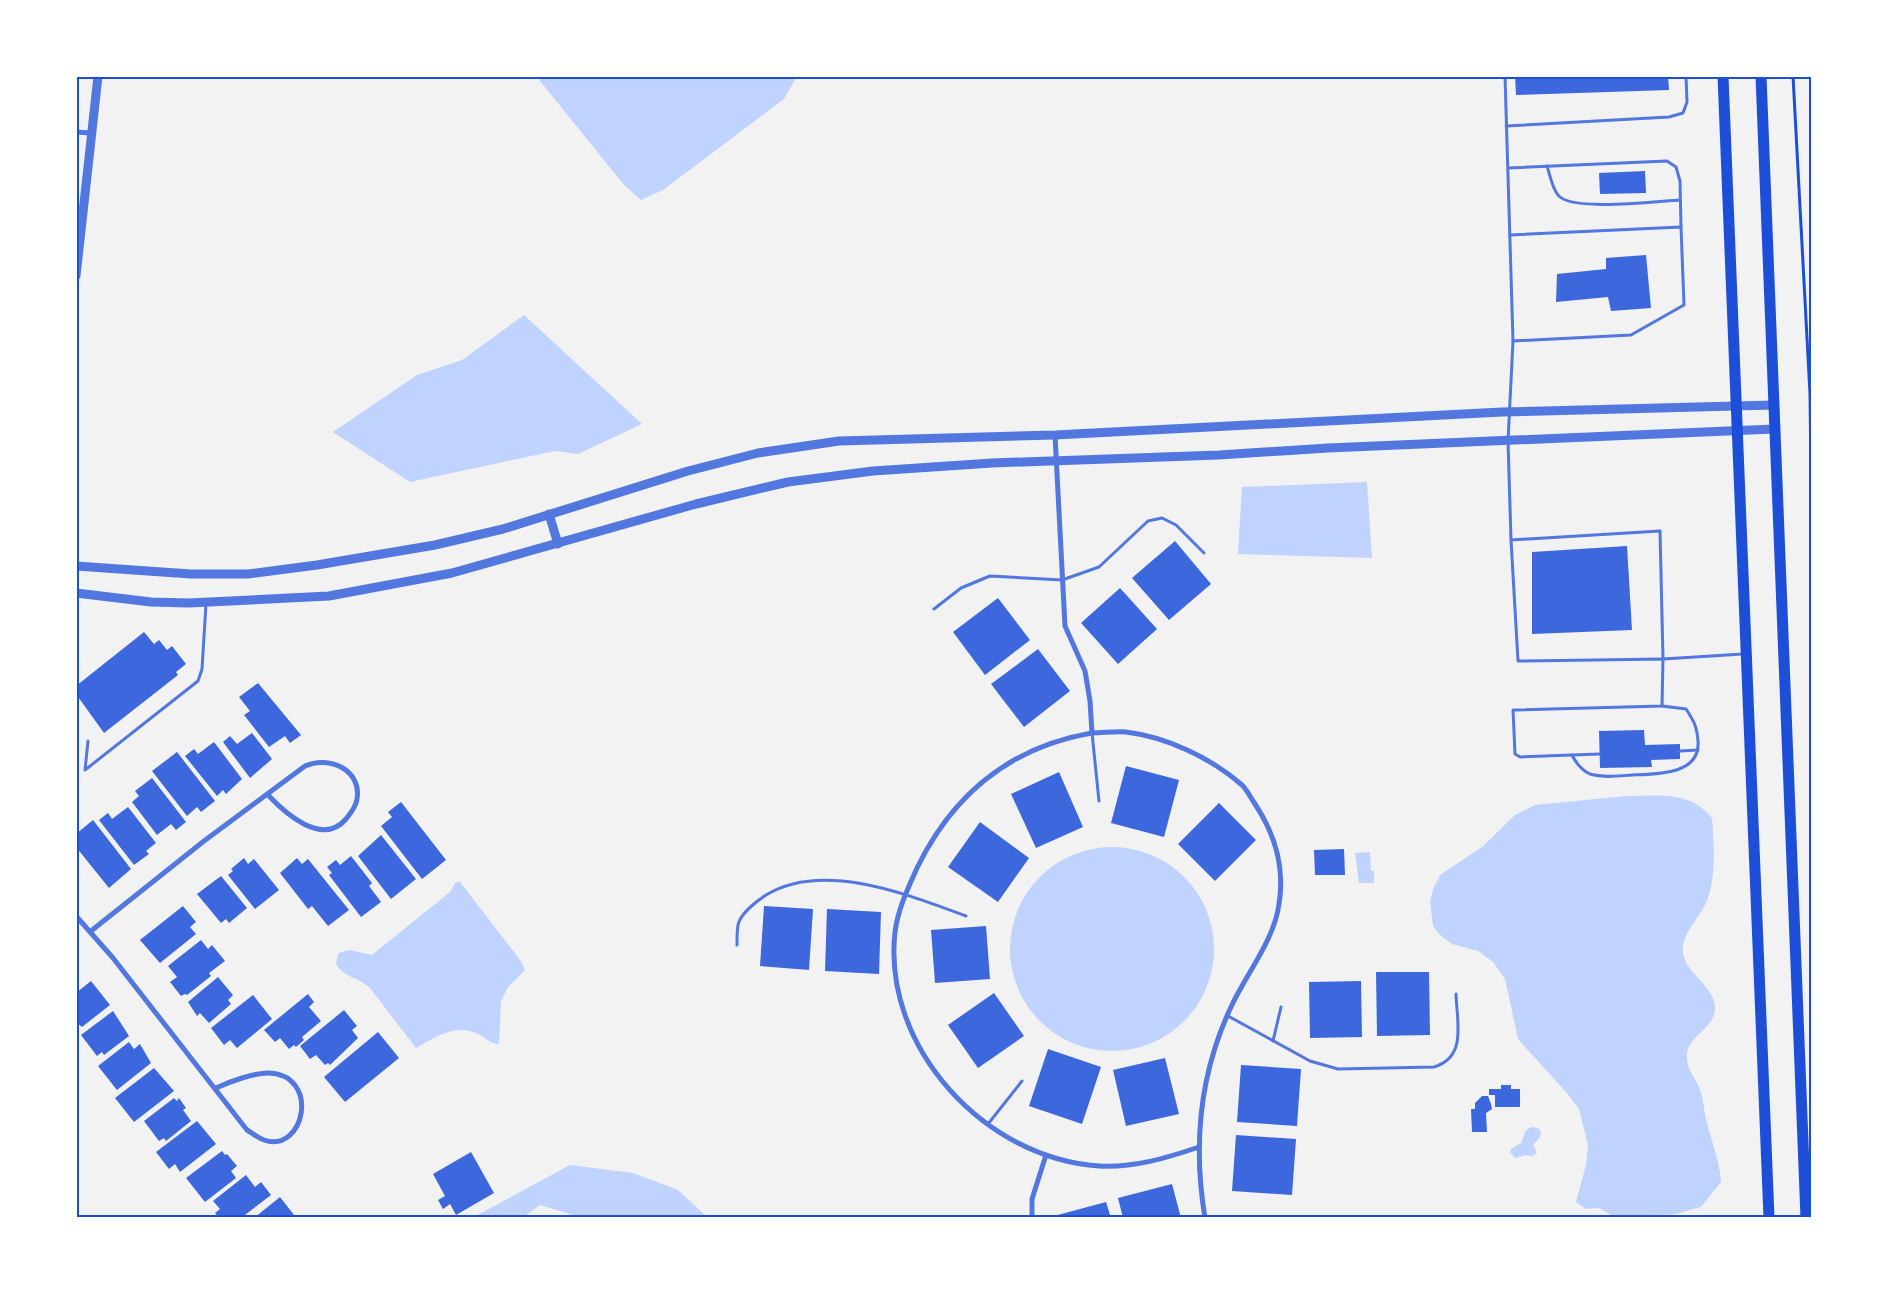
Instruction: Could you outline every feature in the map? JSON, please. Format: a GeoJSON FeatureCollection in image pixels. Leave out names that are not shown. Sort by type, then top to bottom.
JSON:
{"type":"FeatureCollection","features":[{"type":"Feature","properties":{"kind":"main road"},"geometry":{"type":"LineString","coordinates":[[1723,76],[1770,1218]]}},
{"type":"Feature","properties":{"kind":"main road"},"geometry":{"type":"LineString","coordinates":[[1761,76],[1806,1218]]}},
{"type":"Feature","properties":{"kind":"street"},"geometry":{"type":"LineString","coordinates":[[76,276],[98,76]]}},
{"type":"Feature","properties":{"kind":"street"},"geometry":{"type":"LineString","coordinates":[[76,132],[91,134]]}},
{"type":"Feature","properties":{"kind":"street"},"geometry":{"type":"LineString","coordinates":[[76,566],[191,574],[248,574],[436,545],[503,529],[688,470],[758,453],[839,441],[1055,435],[1509,412],[1774,404]]}},
{"type":"Feature","properties":{"kind":"street"},"geometry":{"type":"LineString","coordinates":[[76,593],[151,602],[206,603],[329,596],[386,587],[452,573],[696,504],[788,482],[872,471],[1774,429]]}},
{"type":"Feature","properties":{"kind":"street"},"geometry":{"type":"LineString","coordinates":[[1055,435],[1065,626],[1085,671],[1090,702],[1092,734]]}},
{"type":"Feature","properties":{"kind":"street"},"geometry":{"type":"LineString","coordinates":[[549,514],[558,544]]}},
{"type":"Feature","properties":{"kind":"street"},"geometry":{"type":"LineString","coordinates":[[1199,1147],[1167,1158],[1137,1164],[1100,1166],[1063,1161],[1002,1135],[969,1112],[940,1080],[922,1052],[904,1009],[896,975],[895,932],[905,894],[924,854],[943,822],[972,790],[1001,767],[1033,750],[1066,738],[1092,734],[1124,732],[1147,736],[1206,759],[1243,786],[1263,816],[1275,842],[1281,880],[1279,906],[1267,938],[1227,1016],[1208,1072],[1201,1110],[1199,1147],[1204,1218]]}},
{"type":"Feature","properties":{"kind":"street"},"geometry":{"type":"LineString","coordinates":[[91,931],[204,841],[305,766],[322,761],[332,761],[343,767],[352,777],[357,799],[342,824],[318,829],[294,818],[268,795]]}},
{"type":"Feature","properties":{"kind":"street"},"geometry":{"type":"LineString","coordinates":[[76,916],[91,931],[216,1088],[247,1130],[265,1140],[278,1140],[294,1131],[301,1117],[303,1105],[299,1092],[289,1080],[279,1075],[261,1074],[216,1088]]}},
{"type":"Feature","properties":{"kind":"street"},"geometry":{"type":"LineString","coordinates":[[1032,1218],[1032,1199],[1046,1155]]}},
{"type":"Feature","properties":{"kind":"lane"},"geometry":{"type":"LineString","coordinates":[[1505,76],[1513,340],[1508,441],[1518,661],[1662,659],[1747,654]]}},
{"type":"Feature","properties":{"kind":"lane"},"geometry":{"type":"LineString","coordinates":[[1506,126],[1669,117],[1683,113],[1687,102],[1686,76]]}},
{"type":"Feature","properties":{"kind":"lane"},"geometry":{"type":"LineString","coordinates":[[1508,168],[1667,161],[1676,167],[1680,181],[1684,304],[1631,335],[1513,340]]}},
{"type":"Feature","properties":{"kind":"lane"},"geometry":{"type":"LineString","coordinates":[[1547,166],[1559,196],[1568,203],[1585,205],[1680,200]]}},
{"type":"Feature","properties":{"kind":"lane"},"geometry":{"type":"LineString","coordinates":[[1510,235],[1681,227]]}},
{"type":"Feature","properties":{"kind":"lane"},"geometry":{"type":"LineString","coordinates":[[934,609],[961,588],[990,576],[1062,580],[1099,567],[1148,521],[1162,518],[1176,525],[1204,553]]}},
{"type":"Feature","properties":{"kind":"lane"},"geometry":{"type":"LineString","coordinates":[[1511,540],[1660,531],[1662,706]]}},
{"type":"Feature","properties":{"kind":"lane"},"geometry":{"type":"LineString","coordinates":[[88,741],[85,770],[198,681],[202,669],[206,603]]}},
{"type":"Feature","properties":{"kind":"lane"},"geometry":{"type":"LineString","coordinates":[[1572,755],[1577,765],[1588,773],[1600,776],[1637,775],[1681,769],[1693,762],[1699,750],[1697,724],[1686,710],[1662,706],[1513,710],[1515,754],[1520,757],[1572,755],[1600,754]]}},
{"type":"Feature","properties":{"kind":"lane"},"geometry":{"type":"LineString","coordinates":[[1092,734],[1099,801]]}},
{"type":"Feature","properties":{"kind":"lane"},"geometry":{"type":"LineString","coordinates":[[1680,751],[1699,750]]}},
{"type":"Feature","properties":{"kind":"lane"},"geometry":{"type":"LineString","coordinates":[[737,945],[738,924],[756,902],[782,886],[833,880],[905,894],[966,916]]}},
{"type":"Feature","properties":{"kind":"lane"},"geometry":{"type":"LineString","coordinates":[[1227,1016],[1310,1061],[1338,1069],[1434,1068],[1446,1064],[1452,1057],[1457,1045],[1456,994]]}},
{"type":"Feature","properties":{"kind":"lane"},"geometry":{"type":"LineString","coordinates":[[1273,1041],[1281,1007]]}},
{"type":"Feature","properties":{"kind":"lane"},"geometry":{"type":"LineString","coordinates":[[987,1124],[1022,1081]]}},
{"type":"Feature","properties":{"kind":"path"},"geometry":{"type":"LineString","coordinates":[[1793,76],[1810,394],[1811,474]]}},
{"type":"Feature","properties":{"kind":"water"},"geometry":{"type":"Polygon","coordinates":[[[536,76],[797,76],[784,99],[663,190],[641,200],[624,185],[536,76]]]}},
{"type":"Feature","properties":{"kind":"water"},"geometry":{"type":"Polygon","coordinates":[[[524,315],[642,424],[578,454],[555,451],[410,482],[333,432],[417,375],[462,360],[524,315]]]}},
{"type":"Feature","properties":{"kind":"water"},"geometry":{"type":"Polygon","coordinates":[[[1367,482],[1372,558],[1238,554],[1242,487],[1367,482]]]}},
{"type":"Feature","properties":{"kind":"water"},"geometry":{"type":"Polygon","coordinates":[[[1626,796],[1673,796],[1694,803],[1712,818],[1714,858],[1711,889],[1705,905],[1688,931],[1683,945],[1683,952],[1689,967],[1710,992],[1715,1007],[1711,1021],[1695,1038],[1688,1050],[1687,1063],[1701,1093],[1721,1182],[1701,1207],[1676,1214],[1617,1218],[1599,1208],[1586,1209],[1576,1202],[1586,1165],[1588,1145],[1579,1109],[1518,1039],[1505,979],[1493,962],[1478,951],[1452,944],[1440,935],[1433,926],[1430,901],[1433,889],[1440,875],[1482,847],[1515,815],[1535,805],[1626,796]]]}},
{"type":"Feature","properties":{"kind":"water"},"geometry":{"type":"Polygon","coordinates":[[[1102,847],[1122,847],[1142,851],[1160,859],[1177,870],[1191,884],[1202,901],[1210,919],[1214,949],[1210,979],[1202,997],[1191,1014],[1177,1028],[1160,1039],[1142,1047],[1122,1051],[1102,1051],[1082,1047],[1064,1039],[1047,1028],[1033,1014],[1022,997],[1014,979],[1010,959],[1010,939],[1014,919],[1022,901],[1033,884],[1047,870],[1064,859],[1082,851],[1102,847]]]}},
{"type":"Feature","properties":{"kind":"water"},"geometry":{"type":"Polygon","coordinates":[[[1370,852],[1371,871],[1374,871],[1374,883],[1359,883],[1355,853],[1370,852]]]}},
{"type":"Feature","properties":{"kind":"water"},"geometry":{"type":"Polygon","coordinates":[[[456,882],[460,882],[521,961],[525,970],[508,987],[501,1001],[499,1044],[491,1042],[478,1034],[462,1030],[446,1033],[416,1048],[370,988],[339,969],[336,964],[338,954],[350,950],[372,955],[450,892],[456,882]]]}},
{"type":"Feature","properties":{"kind":"water"},"geometry":{"type":"Polygon","coordinates":[[[1532,1127],[1538,1128],[1541,1132],[1540,1137],[1533,1145],[1537,1153],[1532,1156],[1526,1155],[1515,1158],[1510,1152],[1511,1149],[1521,1143],[1526,1130],[1532,1127]]]}},
{"type":"Feature","properties":{"kind":"water"},"geometry":{"type":"Polygon","coordinates":[[[570,1165],[633,1173],[678,1190],[708,1218],[583,1218],[540,1205],[522,1218],[472,1218],[570,1165]]]}},
{"type":"Feature","properties":{"kind":"building"},"geometry":{"type":"Polygon","coordinates":[[[1515,76],[1668,76],[1669,90],[1516,95],[1515,76]]]}},
{"type":"Feature","properties":{"kind":"building"},"geometry":{"type":"Polygon","coordinates":[[[1645,171],[1646,193],[1600,194],[1599,173],[1645,171]]]}},
{"type":"Feature","properties":{"kind":"building"},"geometry":{"type":"Polygon","coordinates":[[[1646,255],[1651,308],[1611,311],[1608,297],[1556,302],[1557,274],[1606,269],[1606,258],[1646,255]]]}},
{"type":"Feature","properties":{"kind":"building"},"geometry":{"type":"Polygon","coordinates":[[[1175,541],[1211,584],[1169,620],[1132,578],[1175,541]]]}},
{"type":"Feature","properties":{"kind":"building"},"geometry":{"type":"Polygon","coordinates":[[[1627,546],[1632,630],[1532,634],[1532,552],[1627,546]]]}},
{"type":"Feature","properties":{"kind":"building"},"geometry":{"type":"Polygon","coordinates":[[[1120,588],[1157,629],[1118,664],[1081,623],[1120,588]]]}},
{"type":"Feature","properties":{"kind":"building"},"geometry":{"type":"Polygon","coordinates":[[[998,598],[1030,640],[985,675],[953,632],[998,598]]]}},
{"type":"Feature","properties":{"kind":"building"},"geometry":{"type":"Polygon","coordinates":[[[144,632],[154,644],[159,640],[167,650],[172,646],[186,664],[176,672],[178,675],[104,733],[76,694],[76,686],[144,632]]]}},
{"type":"Feature","properties":{"kind":"building"},"geometry":{"type":"Polygon","coordinates":[[[1038,649],[1070,691],[1024,727],[991,684],[1038,649]]]}},
{"type":"Feature","properties":{"kind":"building"},"geometry":{"type":"Polygon","coordinates":[[[258,683],[301,735],[290,743],[285,736],[269,747],[244,715],[250,711],[239,697],[258,683]]]}},
{"type":"Feature","properties":{"kind":"building"},"geometry":{"type":"Polygon","coordinates":[[[1644,730],[1645,745],[1680,744],[1680,759],[1651,760],[1652,767],[1600,768],[1599,731],[1644,730]]]}},
{"type":"Feature","properties":{"kind":"building"},"geometry":{"type":"Polygon","coordinates":[[[252,733],[272,759],[250,778],[223,742],[230,736],[237,744],[252,733]]]}},
{"type":"Feature","properties":{"kind":"building"},"geometry":{"type":"Polygon","coordinates":[[[214,742],[242,779],[226,794],[223,790],[217,796],[185,756],[194,749],[198,754],[214,742]]]}},
{"type":"Feature","properties":{"kind":"building"},"geometry":{"type":"Polygon","coordinates":[[[177,752],[215,801],[201,812],[197,807],[187,816],[152,771],[177,752]]]}},
{"type":"Feature","properties":{"kind":"building"},"geometry":{"type":"Polygon","coordinates":[[[1126,766],[1179,780],[1164,837],[1111,823],[1126,766]]]}},
{"type":"Feature","properties":{"kind":"building"},"geometry":{"type":"Polygon","coordinates":[[[1059,772],[1083,827],[1036,848],[1011,794],[1059,772]]]}},
{"type":"Feature","properties":{"kind":"building"},"geometry":{"type":"Polygon","coordinates":[[[152,778],[186,822],[176,830],[171,824],[157,835],[132,802],[139,796],[135,791],[152,778]]]}},
{"type":"Feature","properties":{"kind":"building"},"geometry":{"type":"Polygon","coordinates":[[[401,802],[446,860],[422,879],[381,826],[392,817],[388,812],[401,802]]]}},
{"type":"Feature","properties":{"kind":"building"},"geometry":{"type":"Polygon","coordinates":[[[1219,803],[1256,840],[1215,881],[1178,844],[1219,803]]]}},
{"type":"Feature","properties":{"kind":"building"},"geometry":{"type":"Polygon","coordinates":[[[128,807],[156,843],[146,851],[149,854],[134,865],[99,820],[108,813],[112,819],[128,807]]]}},
{"type":"Feature","properties":{"kind":"building"},"geometry":{"type":"Polygon","coordinates":[[[93,820],[131,869],[109,888],[76,847],[76,834],[93,820]]]}},
{"type":"Feature","properties":{"kind":"building"},"geometry":{"type":"Polygon","coordinates":[[[980,822],[1029,858],[998,902],[948,867],[980,822]]]}},
{"type":"Feature","properties":{"kind":"building"},"geometry":{"type":"Polygon","coordinates":[[[381,835],[416,879],[391,899],[358,856],[381,835]]]}},
{"type":"Feature","properties":{"kind":"building"},"geometry":{"type":"Polygon","coordinates":[[[1344,849],[1345,875],[1315,875],[1314,850],[1344,849]]]}},
{"type":"Feature","properties":{"kind":"building"},"geometry":{"type":"Polygon","coordinates":[[[351,856],[372,883],[369,886],[381,902],[361,917],[329,875],[332,873],[327,867],[336,860],[340,865],[351,856]]]}},
{"type":"Feature","properties":{"kind":"building"},"geometry":{"type":"Polygon","coordinates":[[[244,858],[248,864],[254,859],[279,890],[255,909],[228,875],[233,871],[231,869],[244,858]]]}},
{"type":"Feature","properties":{"kind":"building"},"geometry":{"type":"Polygon","coordinates":[[[297,858],[302,864],[308,859],[349,910],[328,926],[312,906],[308,909],[280,873],[297,858]]]}},
{"type":"Feature","properties":{"kind":"building"},"geometry":{"type":"Polygon","coordinates":[[[221,876],[247,908],[229,923],[226,919],[221,923],[197,894],[221,876]]]}},
{"type":"Feature","properties":{"kind":"building"},"geometry":{"type":"Polygon","coordinates":[[[183,906],[196,922],[190,927],[196,934],[160,963],[140,940],[183,906]]]}},
{"type":"Feature","properties":{"kind":"building"},"geometry":{"type":"Polygon","coordinates":[[[764,906],[813,909],[809,970],[760,966],[764,906]]]}},
{"type":"Feature","properties":{"kind":"building"},"geometry":{"type":"Polygon","coordinates":[[[827,909],[881,912],[879,974],[825,971],[827,909]]]}},
{"type":"Feature","properties":{"kind":"building"},"geometry":{"type":"Polygon","coordinates":[[[986,926],[990,979],[935,983],[931,930],[986,926]]]}},
{"type":"Feature","properties":{"kind":"building"},"geometry":{"type":"Polygon","coordinates":[[[201,940],[208,949],[212,945],[225,961],[209,973],[211,976],[187,995],[181,996],[170,982],[177,977],[168,966],[201,940]]]}},
{"type":"Feature","properties":{"kind":"building"},"geometry":{"type":"Polygon","coordinates":[[[1376,972],[1429,972],[1430,1035],[1377,1036],[1376,972]]]}},
{"type":"Feature","properties":{"kind":"building"},"geometry":{"type":"Polygon","coordinates":[[[218,977],[233,995],[228,1000],[231,1004],[209,1023],[200,1013],[197,1016],[188,1002],[218,977]]]}},
{"type":"Feature","properties":{"kind":"building"},"geometry":{"type":"Polygon","coordinates":[[[91,981],[110,1005],[82,1027],[76,1022],[76,993],[91,981]]]}},
{"type":"Feature","properties":{"kind":"building"},"geometry":{"type":"Polygon","coordinates":[[[1361,981],[1362,1037],[1310,1038],[1309,982],[1361,981]]]}},
{"type":"Feature","properties":{"kind":"building"},"geometry":{"type":"Polygon","coordinates":[[[994,993],[1024,1036],[978,1068],[948,1025],[994,993]]]}},
{"type":"Feature","properties":{"kind":"building"},"geometry":{"type":"Polygon","coordinates":[[[308,994],[314,1002],[309,1007],[321,1021],[302,1037],[304,1040],[296,1047],[294,1045],[289,1049],[280,1038],[275,1042],[264,1030],[308,994]]]}},
{"type":"Feature","properties":{"kind":"building"},"geometry":{"type":"Polygon","coordinates":[[[253,995],[272,1019],[237,1048],[230,1040],[224,1045],[211,1028],[253,995]]]}},
{"type":"Feature","properties":{"kind":"building"},"geometry":{"type":"Polygon","coordinates":[[[344,1010],[357,1026],[352,1030],[358,1038],[330,1065],[328,1063],[325,1065],[316,1055],[310,1059],[300,1046],[344,1010]]]}},
{"type":"Feature","properties":{"kind":"building"},"geometry":{"type":"Polygon","coordinates":[[[113,1011],[129,1036],[104,1055],[102,1052],[97,1056],[81,1035],[113,1011]]]}},
{"type":"Feature","properties":{"kind":"building"},"geometry":{"type":"Polygon","coordinates":[[[378,1032],[399,1058],[345,1102],[324,1077],[378,1032]]]}},
{"type":"Feature","properties":{"kind":"building"},"geometry":{"type":"Polygon","coordinates":[[[129,1042],[134,1049],[140,1044],[151,1063],[117,1090],[98,1066],[129,1042]]]}},
{"type":"Feature","properties":{"kind":"building"},"geometry":{"type":"Polygon","coordinates":[[[1048,1049],[1101,1067],[1082,1124],[1029,1106],[1048,1049]]]}},
{"type":"Feature","properties":{"kind":"building"},"geometry":{"type":"Polygon","coordinates":[[[1165,1058],[1179,1114],[1126,1126],[1113,1070],[1165,1058]]]}},
{"type":"Feature","properties":{"kind":"building"},"geometry":{"type":"Polygon","coordinates":[[[1241,1065],[1301,1069],[1297,1126],[1237,1122],[1241,1065]]]}},
{"type":"Feature","properties":{"kind":"building"},"geometry":{"type":"Polygon","coordinates":[[[154,1068],[174,1091],[134,1122],[115,1098],[154,1068]]]}},
{"type":"Feature","properties":{"kind":"building"},"geometry":{"type":"Polygon","coordinates":[[[1501,1085],[1511,1085],[1511,1089],[1520,1089],[1520,1107],[1495,1107],[1495,1095],[1489,1095],[1489,1089],[1501,1089],[1501,1085]]]}},
{"type":"Feature","properties":{"kind":"building"},"geometry":{"type":"Polygon","coordinates":[[[1482,1096],[1488,1096],[1492,1109],[1486,1113],[1487,1132],[1472,1132],[1471,1109],[1475,1109],[1475,1103],[1482,1096]]]}},
{"type":"Feature","properties":{"kind":"building"},"geometry":{"type":"Polygon","coordinates":[[[174,1098],[177,1101],[179,1098],[186,1108],[183,1110],[191,1121],[166,1141],[164,1138],[159,1141],[144,1121],[174,1098]]]}},
{"type":"Feature","properties":{"kind":"building"},"geometry":{"type":"Polygon","coordinates":[[[197,1121],[216,1144],[180,1172],[175,1164],[169,1169],[156,1152],[197,1121]]]}},
{"type":"Feature","properties":{"kind":"building"},"geometry":{"type":"Polygon","coordinates":[[[1236,1135],[1296,1139],[1292,1195],[1232,1191],[1236,1135]]]}},
{"type":"Feature","properties":{"kind":"building"},"geometry":{"type":"Polygon","coordinates":[[[222,1151],[237,1166],[231,1171],[236,1178],[205,1202],[186,1178],[222,1151]]]}},
{"type":"Feature","properties":{"kind":"building"},"geometry":{"type":"Polygon","coordinates":[[[471,1152],[494,1193],[456,1215],[450,1204],[443,1209],[438,1200],[445,1196],[433,1174],[471,1152]]]}},
{"type":"Feature","properties":{"kind":"building"},"geometry":{"type":"Polygon","coordinates":[[[246,1175],[255,1187],[261,1182],[271,1195],[241,1218],[219,1218],[215,1213],[220,1209],[213,1201],[246,1175]]]}},
{"type":"Feature","properties":{"kind":"building"},"geometry":{"type":"Polygon","coordinates":[[[1172,1184],[1181,1218],[1123,1218],[1118,1198],[1172,1184]]]}},
{"type":"Feature","properties":{"kind":"building"},"geometry":{"type":"Polygon","coordinates":[[[280,1197],[294,1215],[290,1218],[254,1218],[280,1197]]]}},
{"type":"Feature","properties":{"kind":"building"},"geometry":{"type":"Polygon","coordinates":[[[1106,1202],[1111,1218],[1055,1218],[1054,1216],[1106,1202]]]}}]}
